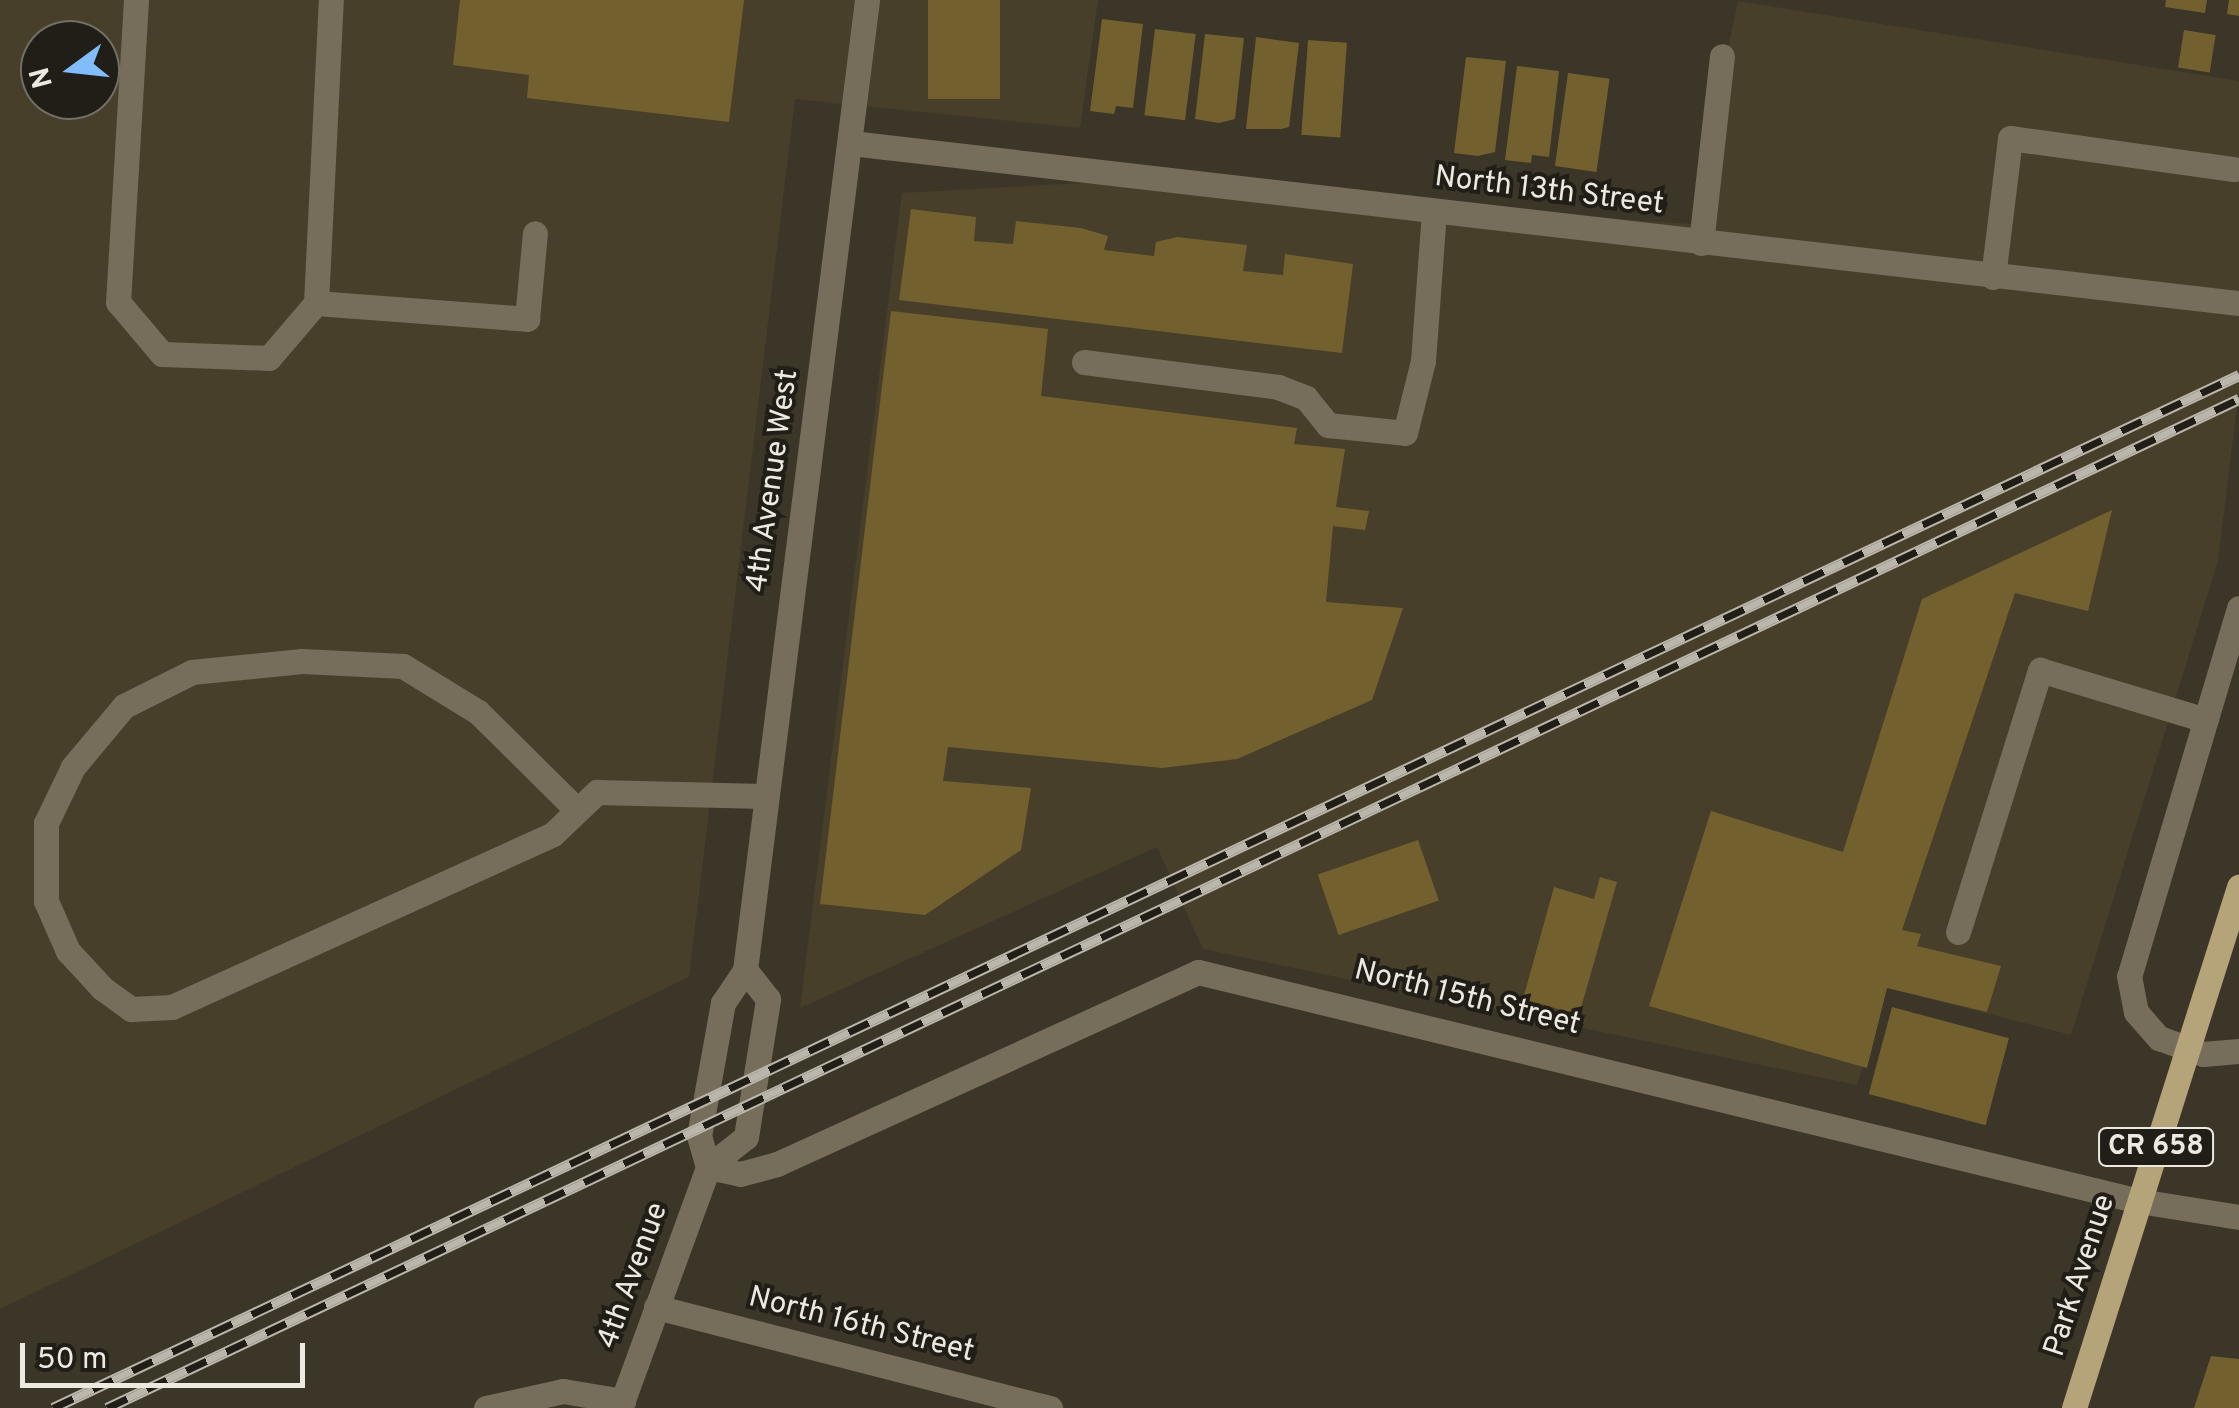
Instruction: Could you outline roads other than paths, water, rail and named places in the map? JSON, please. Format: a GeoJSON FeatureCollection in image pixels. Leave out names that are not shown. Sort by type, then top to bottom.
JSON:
{"type":"FeatureCollection","features":[{"type":"Feature","properties":{"kind":"main road","name":"Park Avenue"},"geometry":{"type":"LineString","coordinates":[[2074,1408],[2239,887]]}},
{"type":"Feature","properties":{"kind":"street"},"geometry":{"type":"LineString","coordinates":[[136,0],[118,302],[162,354],[270,358],[316,304],[331,0]]}},
{"type":"Feature","properties":{"kind":"street","name":"4th Avenue West"},"geometry":{"type":"LineString","coordinates":[[746,970],[868,0]]}},
{"type":"Feature","properties":{"kind":"street"},"geometry":{"type":"LineString","coordinates":[[1701,242],[1722,56]]}},
{"type":"Feature","properties":{"kind":"street"},"geometry":{"type":"LineString","coordinates":[[1993,277],[2010,138],[2234,169]]}},
{"type":"Feature","properties":{"kind":"street","name":"North 13th Street"},"geometry":{"type":"LineString","coordinates":[[851,143],[2239,303]]}},
{"type":"Feature","properties":{"kind":"street"},"geometry":{"type":"LineString","coordinates":[[1084,362],[1278,387],[1306,398],[1328,424],[1405,433],[1423,361],[1434,211]]}},
{"type":"Feature","properties":{"kind":"street"},"geometry":{"type":"LineString","coordinates":[[316,304],[527,319],[535,233]]}},
{"type":"Feature","properties":{"kind":"street"},"geometry":{"type":"LineString","coordinates":[[2239,608],[2129,976],[2145,1028],[2187,1050],[2239,1050]]}},
{"type":"Feature","properties":{"kind":"street"},"geometry":{"type":"LineString","coordinates":[[574,806],[478,712],[403,666],[302,661],[192,672],[124,706],[72,767],[46,823],[46,901],[68,951],[102,988],[132,1009],[172,1007],[553,834],[574,806],[597,792],[765,796]]}},
{"type":"Feature","properties":{"kind":"street"},"geometry":{"type":"LineString","coordinates":[[1958,932],[2040,670],[2206,720]]}},
{"type":"Feature","properties":{"kind":"street","name":"4th Avenue"},"geometry":{"type":"LineString","coordinates":[[621,1405],[708,1168],[746,1137],[768,998],[746,970],[723,1003],[699,1136],[708,1168]]}},
{"type":"Feature","properties":{"kind":"street","name":"North 15th Street"},"geometry":{"type":"LineString","coordinates":[[708,1168],[740,1174],[777,1164],[1198,972],[2140,1201],[2239,1217]]}},
{"type":"Feature","properties":{"kind":"street","name":"North 16th Street"},"geometry":{"type":"LineString","coordinates":[[656,1307],[1050,1408]]}},
{"type":"Feature","properties":{"kind":"street"},"geometry":{"type":"LineString","coordinates":[[486,1408],[563,1392],[621,1405]]}},
{"type":"Feature","properties":{"kind":"railway"},"geometry":{"type":"LineString","coordinates":[[53,1408],[2239,375]]}},
{"type":"Feature","properties":{"kind":"railway"},"geometry":{"type":"LineString","coordinates":[[107,1408],[2239,399]]}}]}
